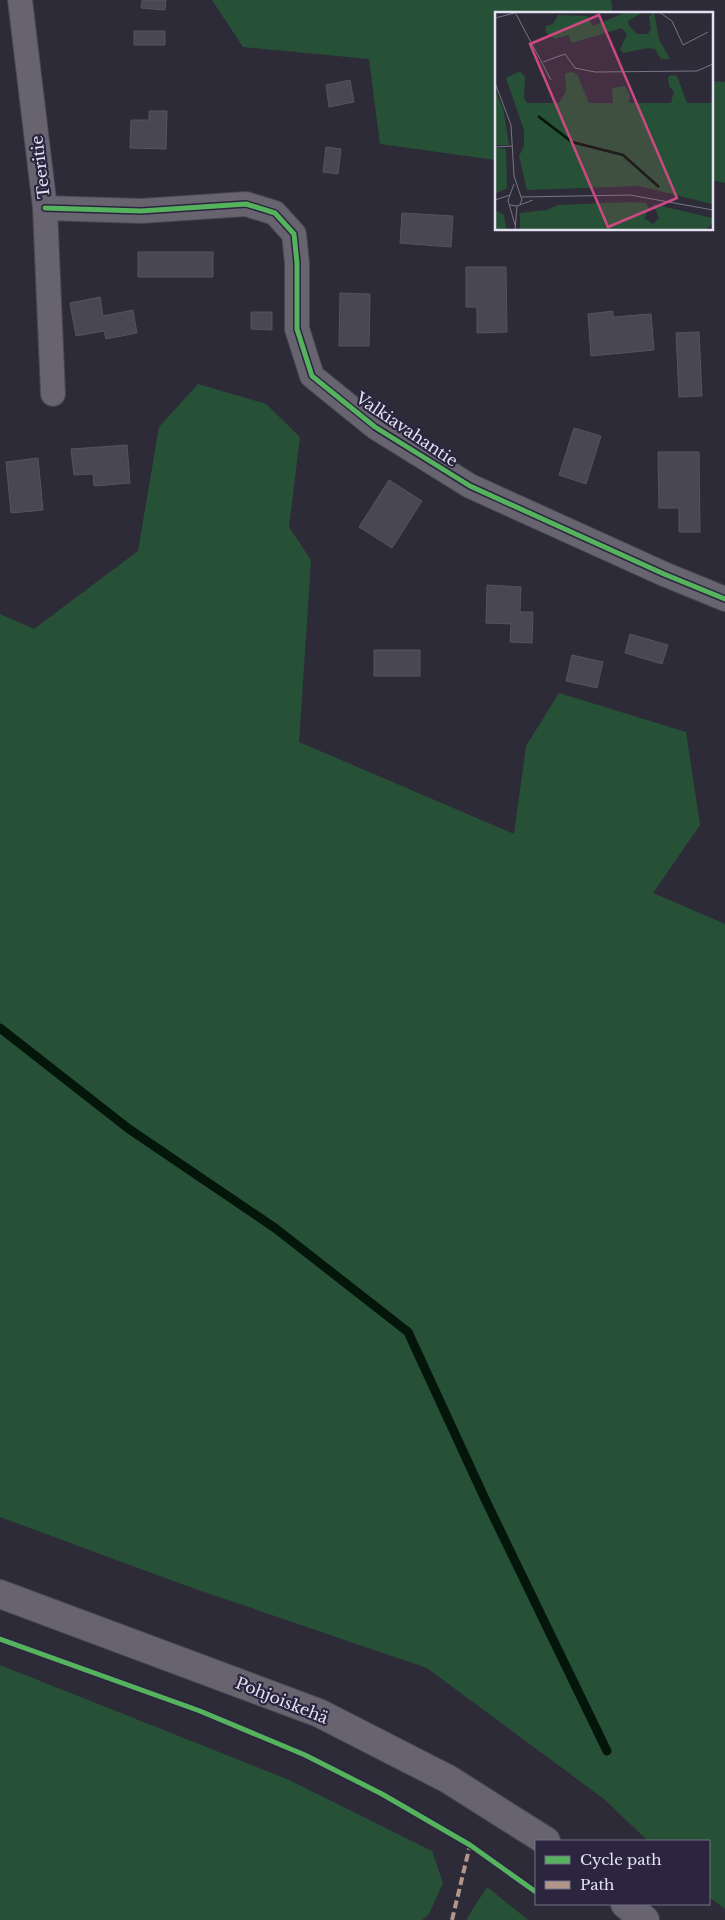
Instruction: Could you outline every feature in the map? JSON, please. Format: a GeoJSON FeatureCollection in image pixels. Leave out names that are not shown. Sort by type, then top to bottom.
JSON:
{"type":"FeatureCollection","features":[{"type":"Feature","properties":{"kind":"main road","name":"Pohjoiskehä"},"geometry":{"type":"LineString","coordinates":[[0,1594],[319,1713],[448,1780],[544,1840]]}},
{"type":"Feature","properties":{"kind":"main road"},"geometry":{"type":"LineString","coordinates":[[626,1905],[645,1920]]}},
{"type":"Feature","properties":{"kind":"street","name":"Teeritie"},"geometry":{"type":"LineString","coordinates":[[20,0],[45,208],[53,394]]}},
{"type":"Feature","properties":{"kind":"street","name":"Valkiavahantie"},"geometry":{"type":"LineString","coordinates":[[45,208],[141,212],[246,204],[275,214],[294,234],[297,263],[297,329],[312,376],[375,427],[470,486],[725,599]]}},
{"type":"Feature","properties":{"kind":"green space"},"geometry":{"type":"Polygon","coordinates":[[[212,0],[611,0],[613,12],[495,12],[495,160],[380,144],[369,59],[243,47],[212,0]]]}},
{"type":"Feature","properties":{"kind":"green space"},"geometry":{"type":"Polygon","coordinates":[[[712,81],[725,82],[725,183],[712,180],[712,81]]]}},
{"type":"Feature","properties":{"kind":"green space"},"geometry":{"type":"Polygon","coordinates":[[[198,384],[266,404],[300,437],[289,527],[311,560],[299,742],[514,834],[526,746],[559,693],[686,732],[700,825],[653,893],[725,924],[725,1909],[710,1898],[710,1840],[647,1840],[604,1799],[427,1668],[187,1586],[0,1517],[0,614],[34,629],[138,551],[159,427],[198,384]]]}},
{"type":"Feature","properties":{"kind":"green space"},"geometry":{"type":"Polygon","coordinates":[[[0,1665],[289,1780],[432,1851],[443,1883],[429,1914],[422,1920],[0,1920],[0,1665]]]}},
{"type":"Feature","properties":{"kind":"green space"},"geometry":{"type":"Polygon","coordinates":[[[487,1887],[527,1919],[529,1920],[467,1920],[487,1887]]]}},
{"type":"Feature","properties":{"kind":"building"},"geometry":{"type":"Polygon","coordinates":[[[142,0],[166,0],[165,10],[141,8],[142,0]]]}},
{"type":"Feature","properties":{"kind":"building"},"geometry":{"type":"Polygon","coordinates":[[[134,31],[165,31],[165,45],[134,45],[134,31]]]}},
{"type":"Feature","properties":{"kind":"building"},"geometry":{"type":"Polygon","coordinates":[[[350,80],[354,102],[329,107],[326,85],[350,80]]]}},
{"type":"Feature","properties":{"kind":"building"},"geometry":{"type":"Polygon","coordinates":[[[149,111],[167,111],[166,149],[130,148],[131,120],[149,120],[149,111]]]}},
{"type":"Feature","properties":{"kind":"building"},"geometry":{"type":"Polygon","coordinates":[[[326,147],[341,149],[338,174],[323,172],[326,147]]]}},
{"type":"Feature","properties":{"kind":"building"},"geometry":{"type":"Polygon","coordinates":[[[402,213],[453,216],[451,247],[400,243],[402,213]]]}},
{"type":"Feature","properties":{"kind":"building"},"geometry":{"type":"Polygon","coordinates":[[[138,252],[213,252],[213,277],[138,277],[138,252]]]}},
{"type":"Feature","properties":{"kind":"building"},"geometry":{"type":"Polygon","coordinates":[[[466,267],[506,267],[507,332],[477,333],[477,307],[466,307],[466,267]]]}},
{"type":"Feature","properties":{"kind":"building"},"geometry":{"type":"Polygon","coordinates":[[[340,293],[370,294],[369,346],[339,346],[340,293]]]}},
{"type":"Feature","properties":{"kind":"building"},"geometry":{"type":"Polygon","coordinates":[[[100,297],[103,316],[133,310],[137,333],[106,339],[104,331],[76,336],[70,303],[100,297]]]}},
{"type":"Feature","properties":{"kind":"building"},"geometry":{"type":"Polygon","coordinates":[[[613,311],[613,317],[651,314],[654,350],[591,356],[588,314],[613,311]]]}},
{"type":"Feature","properties":{"kind":"building"},"geometry":{"type":"Polygon","coordinates":[[[251,312],[272,312],[272,330],[251,329],[251,312]]]}},
{"type":"Feature","properties":{"kind":"building"},"geometry":{"type":"Polygon","coordinates":[[[699,332],[702,396],[679,397],[676,333],[699,332]]]}},
{"type":"Feature","properties":{"kind":"building"},"geometry":{"type":"Polygon","coordinates":[[[574,428],[601,436],[586,484],[559,475],[574,428]]]}},
{"type":"Feature","properties":{"kind":"building"},"geometry":{"type":"Polygon","coordinates":[[[127,445],[130,483],[94,486],[93,474],[74,475],[71,449],[127,445]]]}},
{"type":"Feature","properties":{"kind":"building"},"geometry":{"type":"Polygon","coordinates":[[[658,452],[699,452],[700,532],[679,532],[679,508],[659,508],[658,452]]]}},
{"type":"Feature","properties":{"kind":"building"},"geometry":{"type":"Polygon","coordinates":[[[38,458],[43,510],[11,513],[6,462],[38,458]]]}},
{"type":"Feature","properties":{"kind":"building"},"geometry":{"type":"Polygon","coordinates":[[[389,480],[422,501],[392,548],[359,527],[389,480]]]}},
{"type":"Feature","properties":{"kind":"building"},"geometry":{"type":"Polygon","coordinates":[[[487,585],[521,587],[520,612],[533,612],[532,643],[510,642],[511,624],[486,623],[487,585]]]}},
{"type":"Feature","properties":{"kind":"building"},"geometry":{"type":"Polygon","coordinates":[[[630,634],[668,645],[662,664],[625,653],[630,634]]]}},
{"type":"Feature","properties":{"kind":"building"},"geometry":{"type":"Polygon","coordinates":[[[374,650],[420,650],[420,676],[374,676],[374,650]]]}},
{"type":"Feature","properties":{"kind":"building"},"geometry":{"type":"Polygon","coordinates":[[[572,655],[603,662],[597,688],[566,681],[572,655]]]}},
{"type":"Feature","properties":{"kind":"waterway"},"geometry":{"type":"LineString","coordinates":[[0,1028],[129,1129],[275,1228],[408,1332],[485,1499],[607,1751]]}},
{"type":"Feature","properties":{"kind":"marked path"},"geometry":{"type":"LineString","coordinates":[[452,1920],[470,1845]]}},
{"type":"Feature","properties":{"kind":"cycle path"},"geometry":{"type":"LineString","coordinates":[[45,208],[141,211],[246,204],[275,213],[294,234],[297,263],[297,329],[312,376],[375,427],[470,486],[664,574],[725,599]]}},
{"type":"Feature","properties":{"kind":"cycle path"},"geometry":{"type":"LineString","coordinates":[[0,1639],[200,1711],[305,1755],[382,1794],[470,1845],[535,1891]]}}]}
